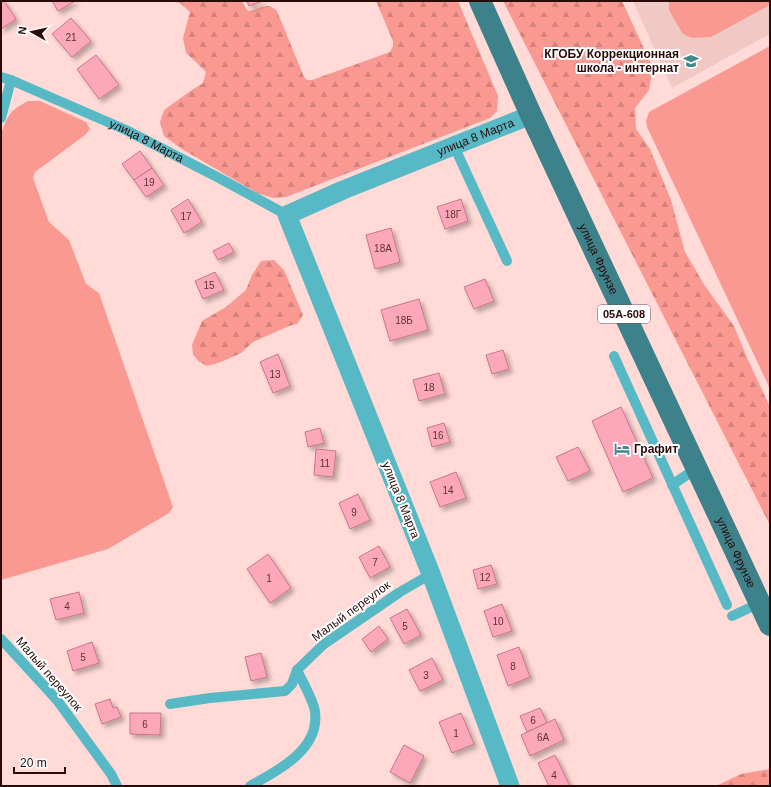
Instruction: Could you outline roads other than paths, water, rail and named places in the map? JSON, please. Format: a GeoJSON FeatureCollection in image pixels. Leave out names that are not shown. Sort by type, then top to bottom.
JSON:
{"type":"FeatureCollection","features":[{"type":"Feature","properties":{"kind":"main road","name":"улица Фрунзе"},"geometry":{"type":"LineString","coordinates":[[480,1],[531,115],[770,625]]}},
{"type":"Feature","properties":{"kind":"street","name":"улица 8 Марта"},"geometry":{"type":"LineString","coordinates":[[510,786],[431,574],[287,215],[342,190],[531,115]]}},
{"type":"Feature","properties":{"kind":"lane","name":"улица 8 Марта"},"geometry":{"type":"LineString","coordinates":[[1,77],[126,130],[287,215]]}},
{"type":"Feature","properties":{"kind":"lane"},"geometry":{"type":"LineString","coordinates":[[1,118],[11,80]]}},
{"type":"Feature","properties":{"kind":"lane"},"geometry":{"type":"LineString","coordinates":[[454,146],[507,261]]}},
{"type":"Feature","properties":{"kind":"lane"},"geometry":{"type":"LineString","coordinates":[[614,356],[727,605]]}},
{"type":"Feature","properties":{"kind":"lane"},"geometry":{"type":"LineString","coordinates":[[672,485],[697,468]]}},
{"type":"Feature","properties":{"kind":"lane","name":"Малый переулок"},"geometry":{"type":"LineString","coordinates":[[170,704],[285,690],[292,684],[297,670],[324,644],[400,592],[431,574]]}},
{"type":"Feature","properties":{"kind":"lane"},"geometry":{"type":"LineString","coordinates":[[732,616],[760,603]]}},
{"type":"Feature","properties":{"kind":"lane","name":"Малый переулок"},"geometry":{"type":"LineString","coordinates":[[1,639],[57,700],[111,774],[117,786]]}},
{"type":"Feature","properties":{"kind":"lane"},"geometry":{"type":"LineString","coordinates":[[250,786],[279,770],[302,751],[310,740],[316,723],[315,711],[297,670]]}},
{"type":"Feature","properties":{"kind":"place","name":"КГОБУ Коррекционная школа - интернат"},"geometry":{"type":"Point","coordinates":[691,61]}},
{"type":"Feature","properties":{"kind":"place","name":"Графит"},"geometry":{"type":"Point","coordinates":[622,449]}}]}
